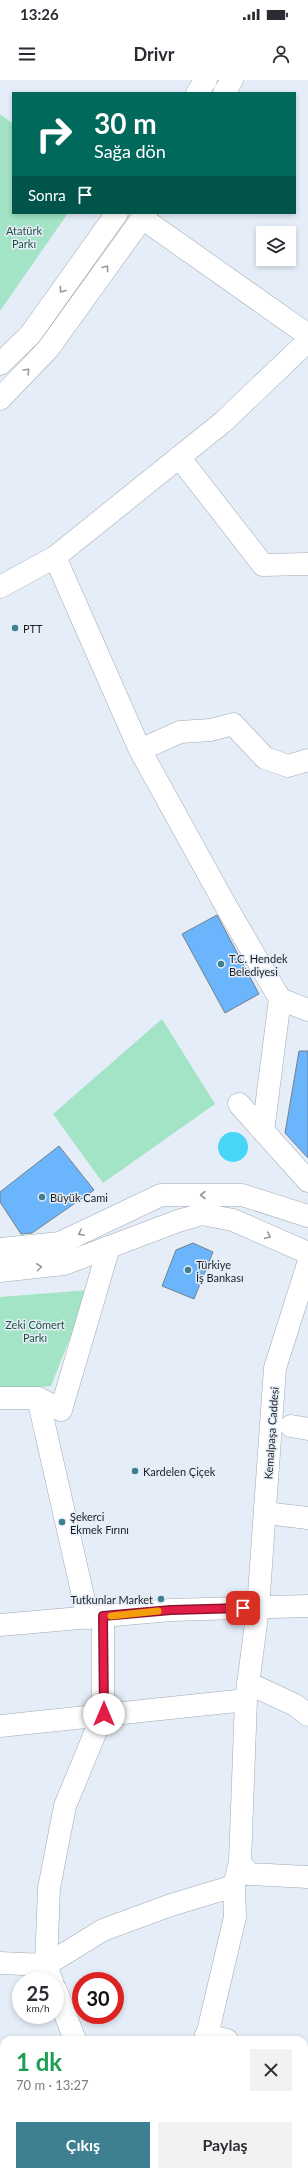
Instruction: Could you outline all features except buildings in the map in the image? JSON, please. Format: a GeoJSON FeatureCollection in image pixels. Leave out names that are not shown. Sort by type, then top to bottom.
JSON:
{"type":"FeatureCollection","features":[{"type":"Feature","properties":{"kind":"street"},"geometry":{"type":"LineString","coordinates":[[198,92],[206,80]]}},
{"type":"Feature","properties":{"kind":"street"},"geometry":{"type":"LineString","coordinates":[[225,92],[232,80]]}},
{"type":"Feature","properties":{"kind":"street"},"geometry":{"type":"LineString","coordinates":[[0,364],[30,335],[116,214]]}},
{"type":"Feature","properties":{"kind":"street"},"geometry":{"type":"LineString","coordinates":[[0,399],[48,349],[144,215],[308,335]]}},
{"type":"Feature","properties":{"kind":"street"},"geometry":{"type":"LineString","coordinates":[[0,586],[55,557],[223,422],[308,341]]}},
{"type":"Feature","properties":{"kind":"street"},"geometry":{"type":"LineString","coordinates":[[179,457],[263,565],[308,564]]}},
{"type":"Feature","properties":{"kind":"street"},"geometry":{"type":"LineString","coordinates":[[55,557],[140,750],[226,906],[280,999],[263,1131]]}},
{"type":"Feature","properties":{"kind":"street"},"geometry":{"type":"LineString","coordinates":[[140,750],[180,732],[211,730],[233,724],[265,758],[288,766],[308,760]]}},
{"type":"Feature","properties":{"kind":"street"},"geometry":{"type":"LineString","coordinates":[[280,999],[308,1010]]}},
{"type":"Feature","properties":{"kind":"street"},"geometry":{"type":"LineString","coordinates":[[240,1104],[308,1181]]}},
{"type":"Feature","properties":{"kind":"street"},"geometry":{"type":"LineString","coordinates":[[0,1249],[60,1244],[161,1195],[242,1195],[308,1216]]}},
{"type":"Feature","properties":{"kind":"street"},"geometry":{"type":"LineString","coordinates":[[0,1271],[64,1264],[202,1214],[233,1220],[308,1253]]}},
{"type":"Feature","properties":{"kind":"street"},"geometry":{"type":"LineString","coordinates":[[0,1398],[38,1398],[61,1410],[116,1244]]}},
{"type":"Feature","properties":{"kind":"street","name":"Kemalpaşa Caddesi"},"geometry":{"type":"LineString","coordinates":[[213,2036],[235,1917],[234,1886],[240,1862],[247,1691],[258,1608],[275,1368],[308,1264]]}},
{"type":"Feature","properties":{"kind":"street"},"geometry":{"type":"LineString","coordinates":[[38,1398],[96,1617],[104,1714],[65,1806],[50,1888],[49,1972]]}},
{"type":"Feature","properties":{"kind":"street"},"geometry":{"type":"LineString","coordinates":[[265,1513],[308,1518]]}},
{"type":"Feature","properties":{"kind":"street"},"geometry":{"type":"LineString","coordinates":[[0,1625],[171,1610],[308,1606]]}},
{"type":"Feature","properties":{"kind":"street"},"geometry":{"type":"LineString","coordinates":[[0,1726],[104,1714],[247,1691],[295,1705],[308,1715]]}},
{"type":"Feature","properties":{"kind":"street"},"geometry":{"type":"LineString","coordinates":[[240,1862],[249,1874],[308,1877]]}},
{"type":"Feature","properties":{"kind":"street"},"geometry":{"type":"LineString","coordinates":[[50,1972],[103,1930],[171,1905],[234,1886]]}},
{"type":"Feature","properties":{"kind":"street"},"geometry":{"type":"LineString","coordinates":[[0,1963],[44,1972]]}},
{"type":"Feature","properties":{"kind":"street"},"geometry":{"type":"LineString","coordinates":[[64,2011],[73,2036]]}},
{"type":"Feature","properties":{"kind":"green space","name":"Atatürk Parkı"},"geometry":{"type":"Polygon","coordinates":[[[0,114],[12,123],[12,214],[67,214],[0,311],[0,114]]]}},
{"type":"Feature","properties":{"kind":"green space"},"geometry":{"type":"Polygon","coordinates":[[[162,1019],[215,1104],[103,1183],[53,1114],[162,1019]]]}},
{"type":"Feature","properties":{"kind":"green space","name":"Zeki Cömert Parkı"},"geometry":{"type":"Polygon","coordinates":[[[89,1290],[51,1386],[0,1390],[0,1297],[89,1290]]]}},
{"type":"Feature","properties":{"kind":"water"},"geometry":{"type":"Polygon","coordinates":[[[233,1132],[244,1136],[248,1147],[244,1158],[233,1162],[222,1158],[218,1147],[222,1136],[233,1132]]]}},
{"type":"Feature","properties":{"kind":"slow traffic"},"geometry":{"type":"LineString","coordinates":[[111,1616],[158,1611]]}},
{"type":"Feature","properties":{"kind":"place","name":"PTT"},"geometry":{"type":"Point","coordinates":[15,628]}},
{"type":"Feature","properties":{"kind":"place","name":"T.C. Hendek Belediyesi"},"geometry":{"type":"Point","coordinates":[221,964]}},
{"type":"Feature","properties":{"kind":"place","name":"Büyük Cami"},"geometry":{"type":"Point","coordinates":[42,1197]}},
{"type":"Feature","properties":{"kind":"place","name":"Türkiye İş Bankası"},"geometry":{"type":"Point","coordinates":[188,1270]}},
{"type":"Feature","properties":{"kind":"place","name":"Kardelen Çiçek"},"geometry":{"type":"Point","coordinates":[135,1471]}},
{"type":"Feature","properties":{"kind":"place","name":"Şekerci Ekmek Fırını"},"geometry":{"type":"Point","coordinates":[62,1522]}},
{"type":"Feature","properties":{"kind":"place","name":"Tutkunlar Market"},"geometry":{"type":"Point","coordinates":[161,1599]}},
{"type":"Feature","properties":{"kind":"route"},"geometry":{"type":"LineString","coordinates":[[104,1714],[103,1616],[171,1610],[243,1608]]}}]}
